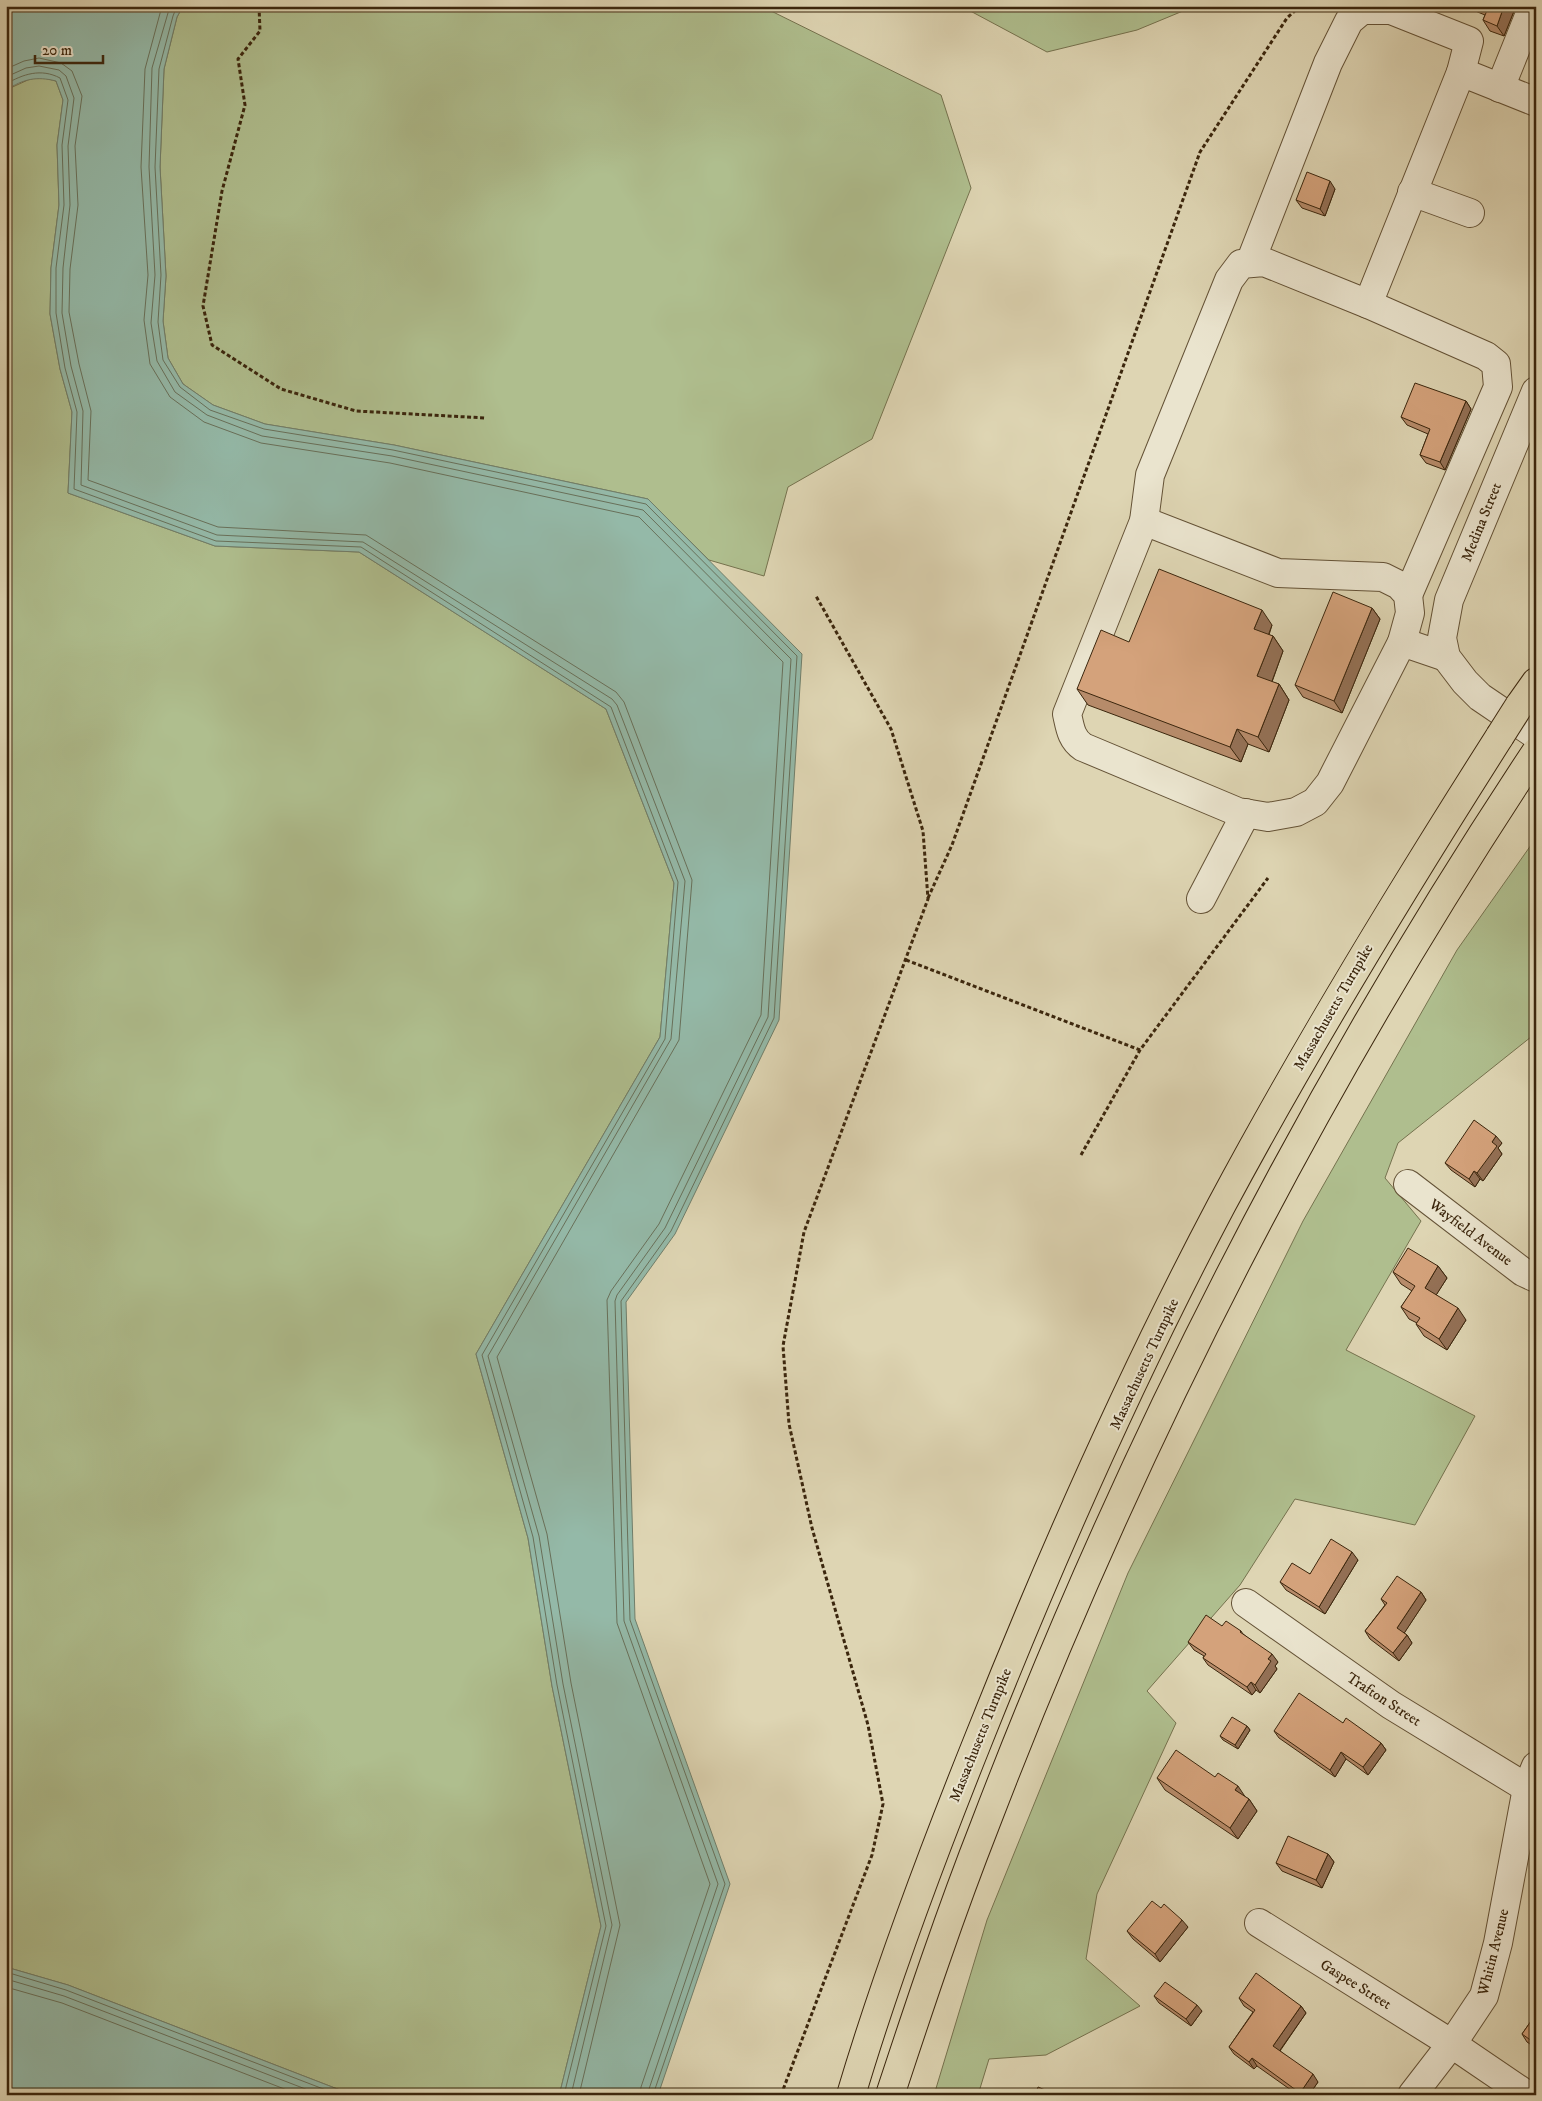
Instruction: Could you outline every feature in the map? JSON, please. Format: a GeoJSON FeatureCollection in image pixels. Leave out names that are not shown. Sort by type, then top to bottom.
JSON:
{"type":"FeatureCollection","features":[{"type":"Feature","properties":{"kind":"highway","name":"Massachusetts Turnpike"},"geometry":{"type":"LineString","coordinates":[[851,2095],[932,1856],[1027,1617],[1152,1343],[1221,1207],[1314,1038],[1415,870],[1536,682]]}},
{"type":"Feature","properties":{"kind":"highway"},"geometry":{"type":"LineString","coordinates":[[890,2095],[952,1914],[1017,1742],[1111,1522],[1172,1390],[1238,1259],[1328,1093],[1443,897],[1535,748]]}},
{"type":"Feature","properties":{"kind":"street"},"geometry":{"type":"LineString","coordinates":[[1500,88],[1533,6]]}},
{"type":"Feature","properties":{"kind":"street"},"geometry":{"type":"LineString","coordinates":[[1250,263],[1328,63],[1349,21],[1362,10],[1391,10],[1469,41],[1461,72],[1368,304]]}},
{"type":"Feature","properties":{"kind":"street"},"geometry":{"type":"LineString","coordinates":[[1461,72],[1536,102]]}},
{"type":"Feature","properties":{"kind":"street"},"geometry":{"type":"LineString","coordinates":[[1412,192],[1470,213]]}},
{"type":"Feature","properties":{"kind":"street"},"geometry":{"type":"LineString","coordinates":[[1264,262],[1368,304],[1486,356],[1496,364],[1498,386],[1408,595],[1410,613],[1402,642],[1330,783],[1315,802],[1296,812],[1268,817],[1238,812],[1083,747],[1077,743],[1072,735],[1067,714],[1144,521],[1150,475],[1229,280],[1241,264],[1250,263],[1264,262]]}},
{"type":"Feature","properties":{"kind":"street","name":"Medina Street"},"geometry":{"type":"LineString","coordinates":[[1446,657],[1442,638],[1449,600],[1536,391]]}},
{"type":"Feature","properties":{"kind":"street"},"geometry":{"type":"LineString","coordinates":[[1144,521],[1278,573],[1383,577],[1399,585],[1408,595]]}},
{"type":"Feature","properties":{"kind":"street"},"geometry":{"type":"LineString","coordinates":[[1402,642],[1446,657],[1458,675],[1535,748]]}},
{"type":"Feature","properties":{"kind":"street"},"geometry":{"type":"LineString","coordinates":[[1201,899],[1246,813]]}},
{"type":"Feature","properties":{"kind":"street","name":"Wayfield Avenue"},"geometry":{"type":"LineString","coordinates":[[1408,1184],[1523,1272],[1536,1278]]}},
{"type":"Feature","properties":{"kind":"street","name":"Trafton Street"},"geometry":{"type":"LineString","coordinates":[[1246,1603],[1391,1705],[1531,1777]]}},
{"type":"Feature","properties":{"kind":"street","name":"Whitin Avenue"},"geometry":{"type":"LineString","coordinates":[[1412,2095],[1452,2044],[1484,1996],[1498,1943],[1531,1777]]}},
{"type":"Feature","properties":{"kind":"street","name":"Gaspee Street"},"geometry":{"type":"LineString","coordinates":[[1259,1923],[1452,2044],[1527,2095]]}},
{"type":"Feature","properties":{"kind":"path"},"geometry":{"type":"LineString","coordinates":[[260,6],[260,31],[238,58],[245,105],[222,191],[203,306],[212,345],[281,389],[356,411],[486,418]]}},
{"type":"Feature","properties":{"kind":"path"},"geometry":{"type":"LineString","coordinates":[[781,2095],[872,1855],[883,1804],[868,1725],[812,1528],[791,1434],[783,1346],[804,1232],[928,899],[952,845],[1200,152],[1287,18],[1300,6]]}},
{"type":"Feature","properties":{"kind":"path"},"geometry":{"type":"LineString","coordinates":[[816,596],[890,729],[922,831],[928,899]]}},
{"type":"Feature","properties":{"kind":"path"},"geometry":{"type":"LineString","coordinates":[[1081,1155],[1140,1050],[1268,878]]}},
{"type":"Feature","properties":{"kind":"path"},"geometry":{"type":"LineString","coordinates":[[906,960],[1140,1050]]}},
{"type":"Feature","properties":{"kind":"shaded area"},"geometry":{"type":"Polygon","coordinates":[[[183,6],[761,6],[941,95],[971,188],[872,439],[788,487],[764,576],[709,560],[648,499],[394,445],[265,424],[213,405],[183,384],[168,358],[163,321],[166,276],[160,167],[164,69],[177,17],[183,6]]]}},
{"type":"Feature","properties":{"kind":"shaded area"},"geometry":{"type":"Polygon","coordinates":[[[961,6],[1195,6],[1137,30],[1047,52],[961,6]]]}},
{"type":"Feature","properties":{"kind":"shaded area"},"geometry":{"type":"Polygon","coordinates":[[[41,77],[56,81],[63,100],[57,145],[59,205],[51,268],[50,314],[60,369],[72,412],[68,493],[215,546],[359,552],[606,709],[674,883],[660,1037],[476,1354],[528,1538],[552,1686],[601,1926],[560,2092],[553,2095],[353,2095],[68,1985],[6,1967],[6,90],[30,79],[41,77]]]}},
{"type":"Feature","properties":{"kind":"shaded area"},"geometry":{"type":"Polygon","coordinates":[[[1536,838],[1536,1033],[1398,1143],[1385,1178],[1421,1221],[1346,1350],[1475,1416],[1415,1525],[1295,1499],[1240,1585],[1147,1691],[1176,1723],[1097,1894],[1086,1959],[1140,2006],[1046,2055],[989,2059],[978,2095],[934,2095],[987,1920],[1128,1573],[1303,1221],[1457,950],[1536,838]]]}},
{"type":"Feature","properties":{"kind":"water"},"geometry":{"type":"Polygon","coordinates":[[[6,6],[183,6],[177,17],[164,69],[160,167],[166,276],[163,321],[168,358],[183,384],[213,405],[265,424],[394,445],[648,499],[802,654],[779,1020],[675,1234],[626,1302],[635,1619],[730,1884],[658,2095],[553,2095],[560,2092],[601,1926],[552,1686],[528,1538],[476,1354],[660,1037],[674,883],[606,709],[359,552],[215,546],[68,493],[72,412],[60,369],[50,314],[51,268],[59,205],[57,145],[63,100],[56,81],[30,80],[6,90],[6,6]]]}},
{"type":"Feature","properties":{"kind":"water"},"geometry":{"type":"Polygon","coordinates":[[[6,1967],[68,1985],[353,2095],[6,2095],[6,1967]]]}},
{"type":"Feature","properties":{"kind":"building"},"geometry":{"type":"Polygon","coordinates":[[[1482,6],[1504,6],[1497,26],[1483,20],[1488,8],[1482,6]]]}},
{"type":"Feature","properties":{"kind":"building"},"geometry":{"type":"Polygon","coordinates":[[[1307,172],[1330,181],[1320,209],[1296,200],[1307,172]]]}},
{"type":"Feature","properties":{"kind":"building"},"geometry":{"type":"Polygon","coordinates":[[[1415,383],[1466,401],[1440,462],[1420,455],[1430,429],[1401,417],[1415,383]]]}},
{"type":"Feature","properties":{"kind":"building"},"geometry":{"type":"Polygon","coordinates":[[[1159,569],[1262,610],[1254,629],[1273,636],[1257,676],[1279,684],[1258,737],[1237,729],[1230,747],[1077,689],[1101,630],[1129,642],[1159,569]]]}},
{"type":"Feature","properties":{"kind":"building"},"geometry":{"type":"Polygon","coordinates":[[[1333,592],[1372,608],[1334,701],[1295,685],[1333,592]]]}},
{"type":"Feature","properties":{"kind":"building"},"geometry":{"type":"Polygon","coordinates":[[[1474,1120],[1496,1136],[1492,1142],[1497,1146],[1477,1173],[1474,1171],[1469,1179],[1445,1163],[1474,1120]]]}},
{"type":"Feature","properties":{"kind":"building"},"geometry":{"type":"Polygon","coordinates":[[[1408,1248],[1438,1266],[1425,1288],[1458,1308],[1439,1339],[1416,1324],[1420,1318],[1401,1307],[1415,1286],[1393,1272],[1408,1248]]]}},
{"type":"Feature","properties":{"kind":"building"},"geometry":{"type":"Polygon","coordinates":[[[1331,1539],[1352,1552],[1319,1607],[1280,1582],[1292,1563],[1310,1574],[1331,1539]]]}},
{"type":"Feature","properties":{"kind":"building"},"geometry":{"type":"Polygon","coordinates":[[[1397,1576],[1421,1592],[1397,1628],[1407,1635],[1393,1653],[1365,1631],[1387,1603],[1381,1599],[1397,1576]]]}},
{"type":"Feature","properties":{"kind":"building"},"geometry":{"type":"Polygon","coordinates":[[[1206,1615],[1222,1626],[1226,1621],[1272,1654],[1268,1659],[1271,1661],[1255,1685],[1251,1682],[1247,1687],[1203,1658],[1206,1654],[1188,1642],[1206,1615]]]}},
{"type":"Feature","properties":{"kind":"building"},"geometry":{"type":"Polygon","coordinates":[[[1299,1693],[1343,1723],[1346,1718],[1381,1743],[1363,1767],[1341,1752],[1330,1770],[1274,1731],[1299,1693]]]}},
{"type":"Feature","properties":{"kind":"building"},"geometry":{"type":"Polygon","coordinates":[[[1232,1717],[1247,1726],[1235,1745],[1220,1736],[1232,1717]]]}},
{"type":"Feature","properties":{"kind":"building"},"geometry":{"type":"Polygon","coordinates":[[[1176,1750],[1215,1777],[1218,1773],[1238,1786],[1235,1790],[1249,1799],[1230,1828],[1157,1778],[1176,1750]]]}},
{"type":"Feature","properties":{"kind":"building"},"geometry":{"type":"Polygon","coordinates":[[[1288,1836],[1328,1854],[1316,1880],[1276,1863],[1288,1836]]]}},
{"type":"Feature","properties":{"kind":"building"},"geometry":{"type":"Polygon","coordinates":[[[1152,1901],[1161,1908],[1164,1904],[1182,1920],[1155,1954],[1127,1931],[1152,1901]]]}},
{"type":"Feature","properties":{"kind":"building"},"geometry":{"type":"Polygon","coordinates":[[[1256,1973],[1301,2006],[1273,2046],[1313,2074],[1300,2093],[1252,2058],[1249,2062],[1229,2047],[1255,2010],[1239,1998],[1256,1973]]]}},
{"type":"Feature","properties":{"kind":"building"},"geometry":{"type":"Polygon","coordinates":[[[1165,1982],[1197,2005],[1186,2019],[1154,1996],[1165,1982]]]}},
{"type":"Feature","properties":{"kind":"building"},"geometry":{"type":"Polygon","coordinates":[[[1536,2014],[1536,2044],[1522,2034],[1536,2014]]]}},
{"type":"Feature","properties":{"kind":"building"},"geometry":{"type":"Polygon","coordinates":[[[1038,2087],[1057,2095],[1035,2095],[1038,2087]]]}}]}
